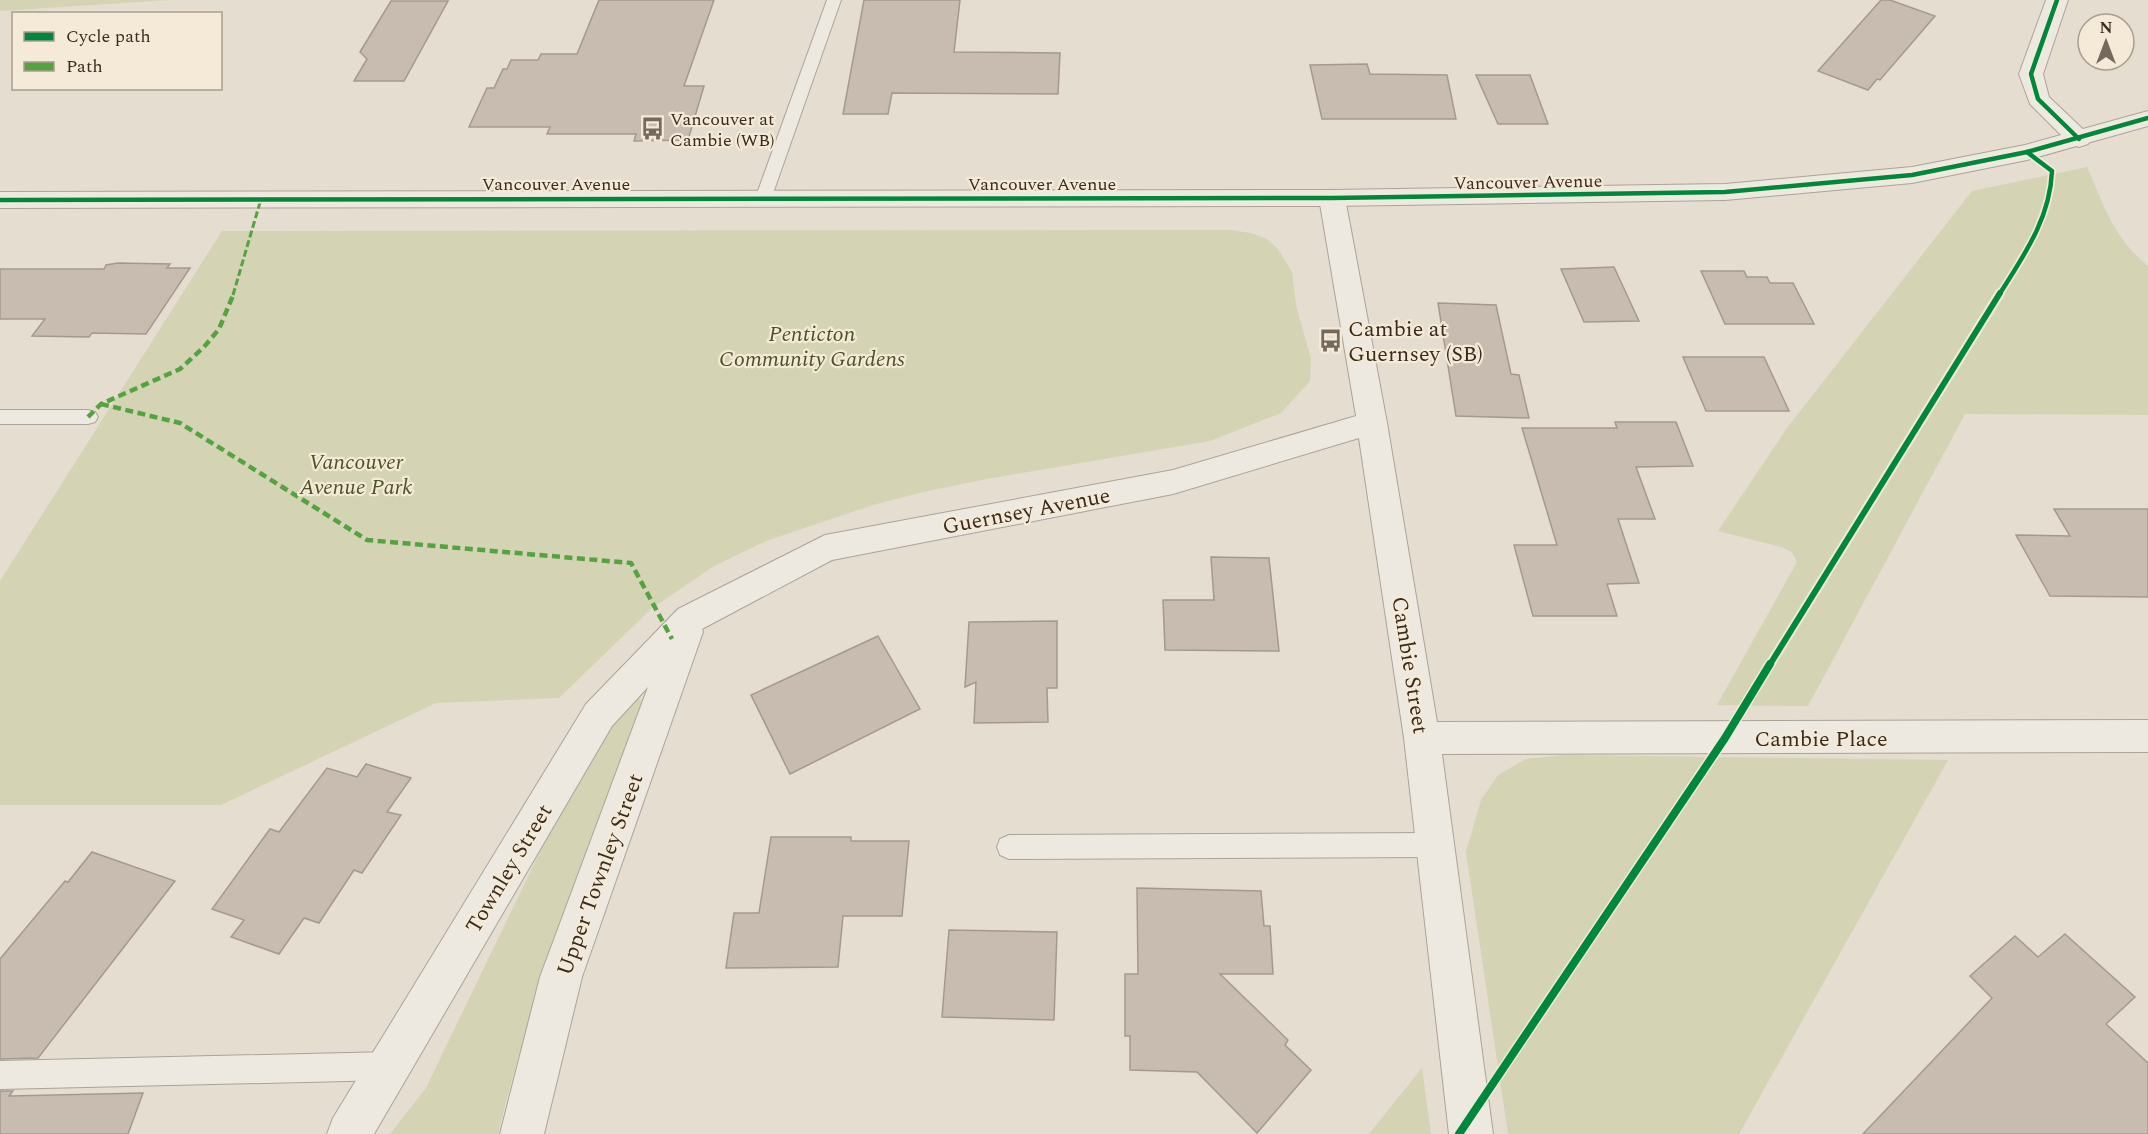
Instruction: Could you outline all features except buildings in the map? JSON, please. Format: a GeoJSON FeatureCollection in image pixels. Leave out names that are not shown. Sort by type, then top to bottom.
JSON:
{"type":"FeatureCollection","features":[{"type":"Feature","properties":{"kind":"street"},"geometry":{"type":"LineString","coordinates":[[2057,0],[2031,74],[2038,99],[2079,138]]}},
{"type":"Feature","properties":{"kind":"street","name":"Vancouver Avenue"},"geometry":{"type":"LineString","coordinates":[[0,200],[1332,198],[1737,192],[1912,176],[2005,157],[2148,118]]}},
{"type":"Feature","properties":{"kind":"street","name":"Cambie Street"},"geometry":{"type":"LineString","coordinates":[[1332,198],[1372,423],[1422,738],[1471,1134]]}},
{"type":"Feature","properties":{"kind":"street","name":"Guernsey Avenue"},"geometry":{"type":"LineString","coordinates":[[690,619],[825,548],[1173,482],[1372,423]]}},
{"type":"Feature","properties":{"kind":"street","name":"Townley Street"},"geometry":{"type":"LineString","coordinates":[[349,1134],[599,716],[690,619]]}},
{"type":"Feature","properties":{"kind":"street","name":"Upper Townley Street"},"geometry":{"type":"LineString","coordinates":[[522,1134],[561,977],[690,619]]}},
{"type":"Feature","properties":{"kind":"street","name":"Cambie Place"},"geometry":{"type":"LineString","coordinates":[[1422,738],[2148,735]]}},
{"type":"Feature","properties":{"kind":"lane"},"geometry":{"type":"LineString","coordinates":[[763,199],[834,0]]}},
{"type":"Feature","properties":{"kind":"lane"},"geometry":{"type":"LineString","coordinates":[[0,417],[88,417]]}},
{"type":"Feature","properties":{"kind":"lane"},"geometry":{"type":"LineString","coordinates":[[1009,847],[1435,845]]}},
{"type":"Feature","properties":{"kind":"lane"},"geometry":{"type":"LineString","coordinates":[[0,1075],[390,1066]]}},
{"type":"Feature","properties":{"kind":"green space"},"geometry":{"type":"Polygon","coordinates":[[[0,0],[169,0],[0,11],[0,0]]]}},
{"type":"Feature","properties":{"kind":"green space"},"geometry":{"type":"Polygon","coordinates":[[[2087,167],[2118,233],[2136,256],[2148,266],[2148,415],[1965,414],[1808,706],[1717,705],[1797,562],[1792,552],[1781,547],[1718,531],[1787,428],[1972,191],[2087,167]]]}},
{"type":"Feature","properties":{"kind":"green space","name":"Vancouver Avenue Park"},"geometry":{"type":"Polygon","coordinates":[[[1230,230],[1251,233],[1267,239],[1278,249],[1292,272],[1296,305],[1311,359],[1310,381],[1281,413],[1210,441],[981,480],[919,493],[873,505],[766,541],[714,566],[651,609],[559,698],[436,703],[221,805],[0,805],[0,581],[222,231],[1230,230]]]}},
{"type":"Feature","properties":{"kind":"green space"},"geometry":{"type":"Polygon","coordinates":[[[638,695],[642,703],[640,715],[579,870],[543,975],[498,1134],[390,1134],[426,1088],[589,750],[638,695]]]}},
{"type":"Feature","properties":{"kind":"green space"},"geometry":{"type":"Polygon","coordinates":[[[1563,755],[1948,760],[1739,1134],[1508,1134],[1466,852],[1481,800],[1498,775],[1526,759],[1563,755]]]}},
{"type":"Feature","properties":{"kind":"green space"},"geometry":{"type":"Polygon","coordinates":[[[1422,1068],[1431,1134],[1369,1134],[1422,1068]]]}},
{"type":"Feature","properties":{"kind":"marked path"},"geometry":{"type":"LineString","coordinates":[[88,417],[101,404],[180,369],[204,347],[219,329],[236,287],[261,199]]}},
{"type":"Feature","properties":{"kind":"marked path"},"geometry":{"type":"LineString","coordinates":[[101,404],[180,423],[367,540],[631,563],[672,639]]}},
{"type":"Feature","properties":{"kind":"cycle path"},"geometry":{"type":"LineString","coordinates":[[2057,0],[2031,74],[2038,99],[2079,139]]}},
{"type":"Feature","properties":{"kind":"cycle path"},"geometry":{"type":"LineString","coordinates":[[0,200],[1332,198],[1725,192],[1912,175],[2027,152],[2148,118]]}},
{"type":"Feature","properties":{"kind":"cycle path"},"geometry":{"type":"LineString","coordinates":[[1459,1134],[1725,738],[1946,378],[2036,237],[2051,193],[2052,171],[2027,152]]}},
{"type":"Feature","properties":{"kind":"place","name":"Vancouver at Cambie (WB)"},"geometry":{"type":"Point","coordinates":[652,129]}},
{"type":"Feature","properties":{"kind":"place","name":"Cambie at Guernsey (SB)"},"geometry":{"type":"Point","coordinates":[1330,341]}},
{"type":"Feature","properties":{"kind":"park label","name":"Penticton Community Gardens"},"geometry":{"type":"Point","coordinates":[812,346]}}]}
